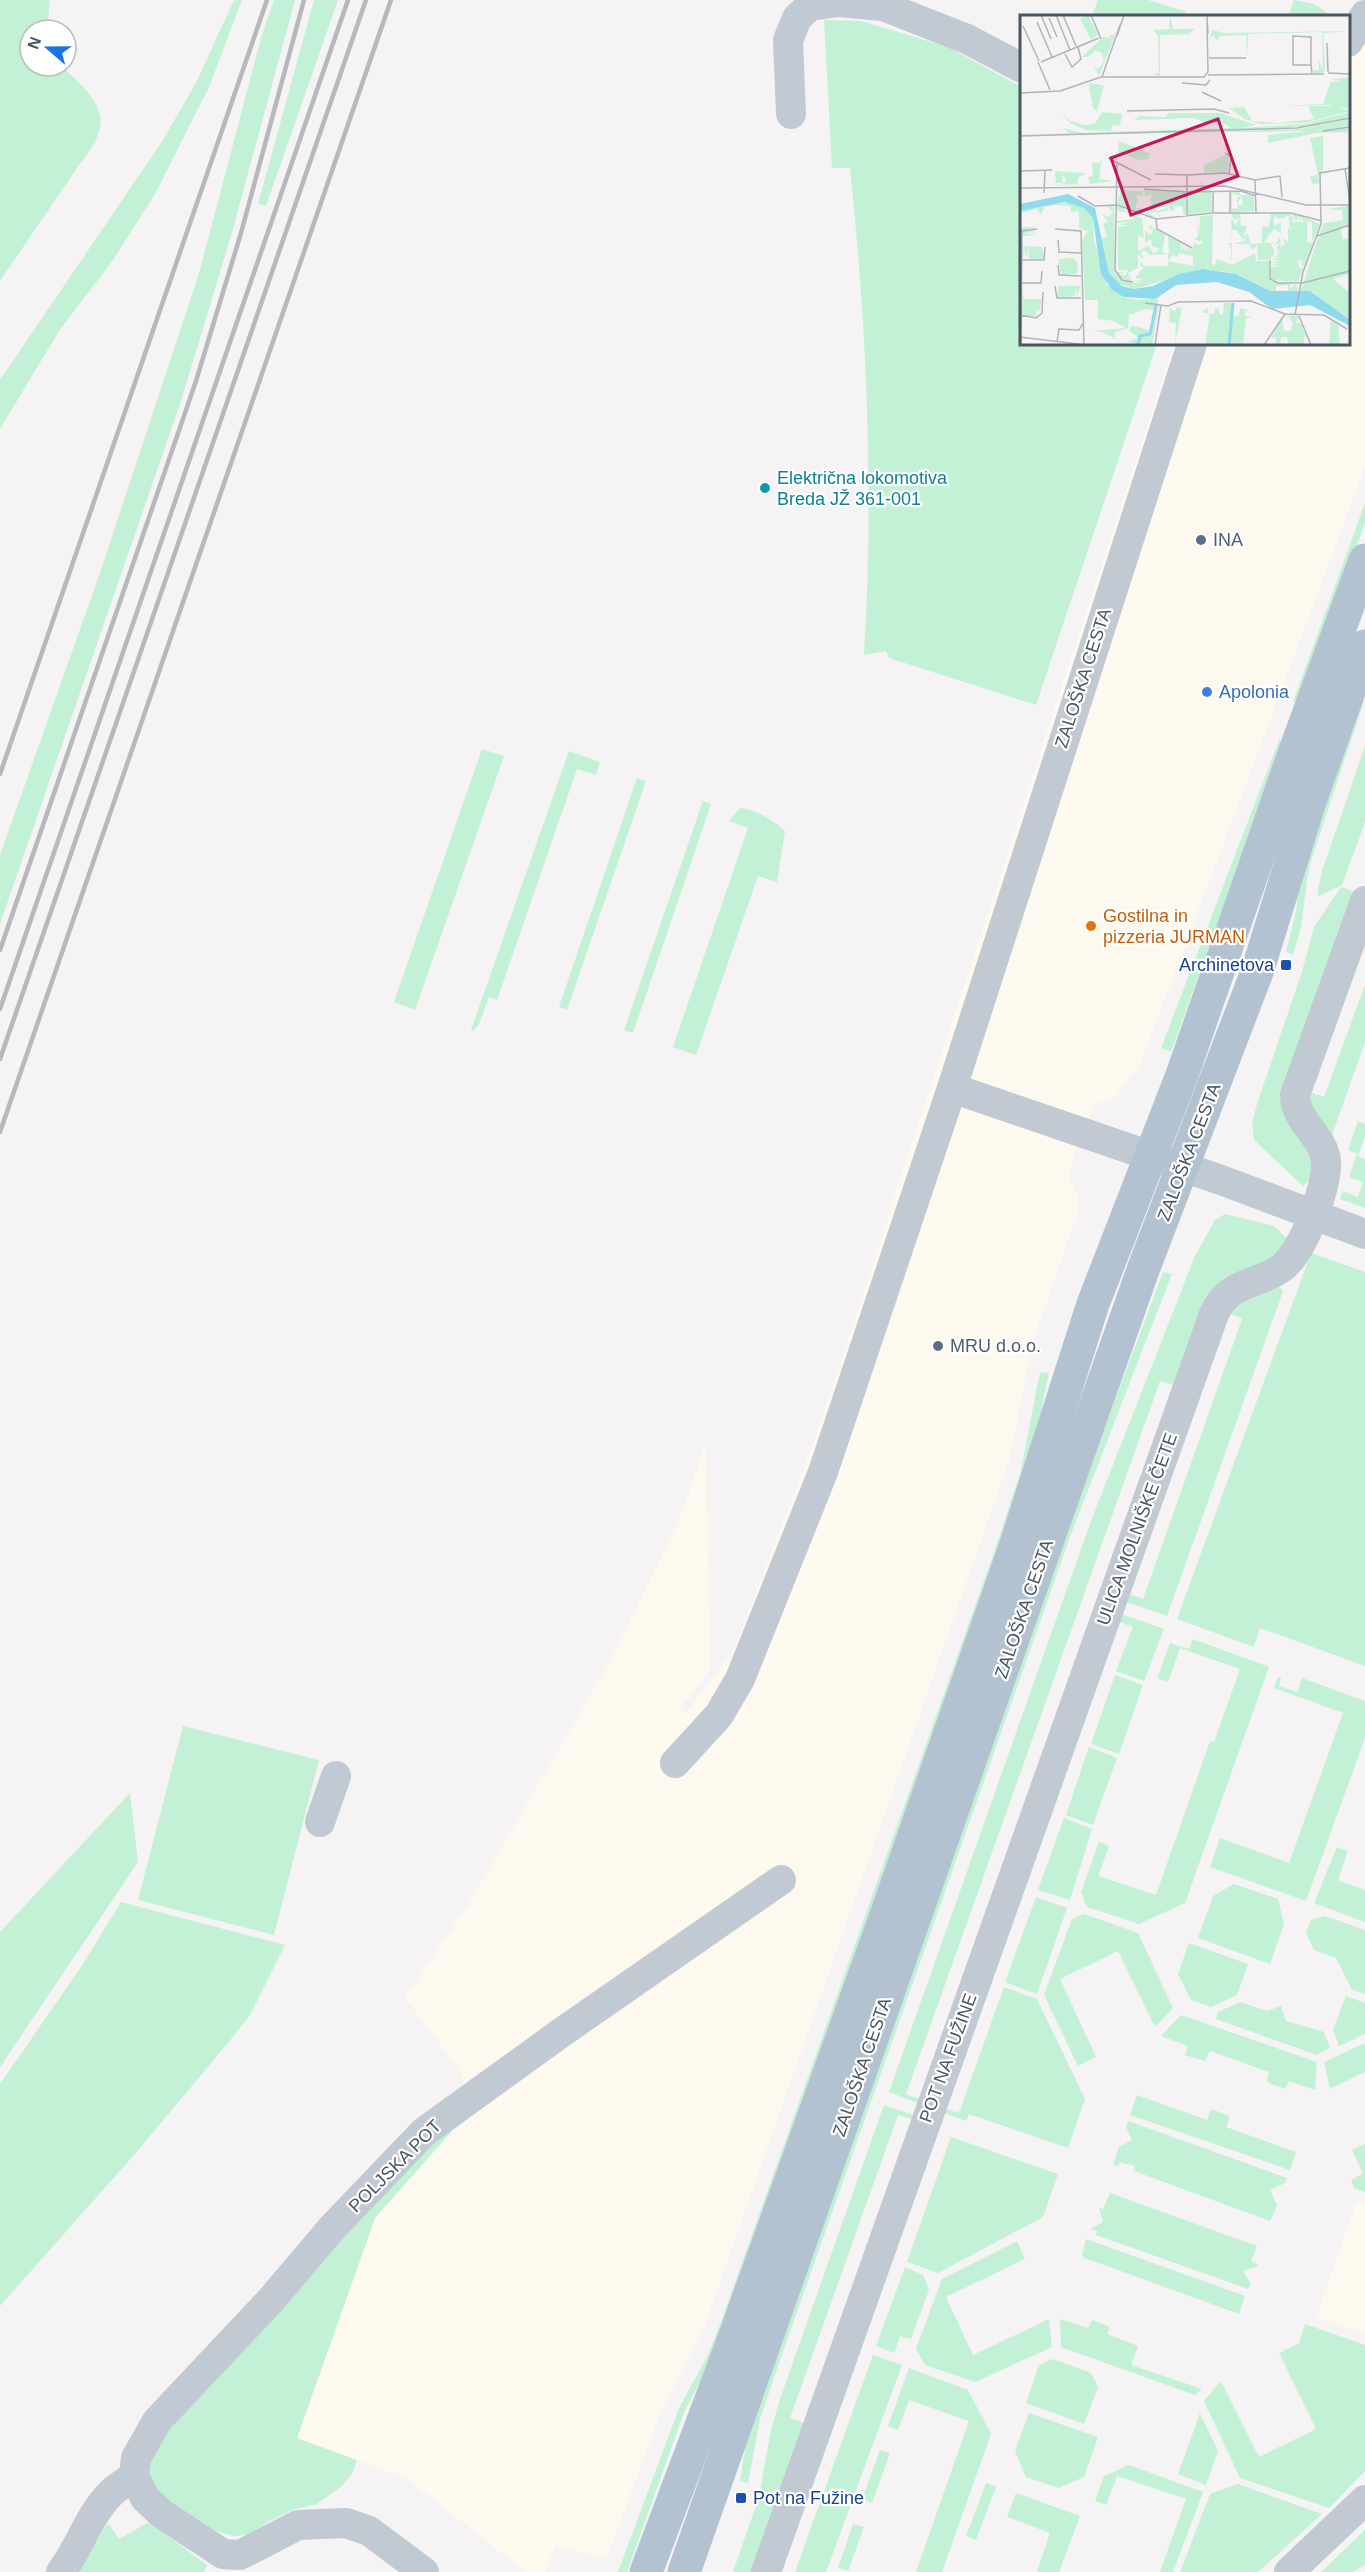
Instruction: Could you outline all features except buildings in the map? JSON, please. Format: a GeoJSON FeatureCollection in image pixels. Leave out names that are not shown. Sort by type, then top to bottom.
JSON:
{"type":"FeatureCollection","features":[{"type":"Feature","properties":{"kind":"main road","name":"ZALOŠKA CESTA"},"geometry":{"type":"LineString","coordinates":[[646,2572],[732,2342],[886,1915],[1016,1544],[1093,1304],[1182,1076],[1297,745],[1365,560]]}},
{"type":"Feature","properties":{"kind":"main road","name":"ZALOŠKA CESTA"},"geometry":{"type":"LineString","coordinates":[[684,2572],[1146,1262],[1257,972],[1309,804],[1365,646]]}},
{"type":"Feature","properties":{"kind":"street"},"geometry":{"type":"LineString","coordinates":[[791,114],[788,40],[797,6],[839,2],[883,6],[967,39],[1020,67]]}},
{"type":"Feature","properties":{"kind":"street"},"geometry":{"type":"LineString","coordinates":[[1350,39],[1365,15]]}},
{"type":"Feature","properties":{"kind":"street","name":"ZALOŠKA CESTA"},"geometry":{"type":"LineString","coordinates":[[1149,1156],[952,1088],[1192,345]]}},
{"type":"Feature","properties":{"kind":"street","name":"ULICA MOLNIŠKE ČETE"},"geometry":{"type":"LineString","coordinates":[[1011,1883],[1214,1314],[1228,1293],[1274,1273],[1291,1260],[1313,1214],[1325,1179],[1326,1160],[1320,1144],[1297,1111],[1295,1095],[1365,901]]}},
{"type":"Feature","properties":{"kind":"street"},"geometry":{"type":"LineString","coordinates":[[675,1763],[719,1715],[740,1679],[823,1472],[952,1088]]}},
{"type":"Feature","properties":{"kind":"street"},"geometry":{"type":"LineString","coordinates":[[1149,1156],[1365,1234]]}},
{"type":"Feature","properties":{"kind":"street"},"geometry":{"type":"LineString","coordinates":[[320,1822],[336,1776]]}},
{"type":"Feature","properties":{"kind":"street","name":"POLJSKA POT"},"geometry":{"type":"LineString","coordinates":[[134,2476],[136,2458],[157,2421],[271,2300],[332,2228],[424,2132],[558,2035],[781,1880]]}},
{"type":"Feature","properties":{"kind":"street","name":"POT NA FUŽINE"},"geometry":{"type":"LineString","coordinates":[[766,2572],[1011,1883]]}},
{"type":"Feature","properties":{"kind":"street"},"geometry":{"type":"LineString","coordinates":[[61,2572],[93,2517],[111,2493],[134,2476],[145,2498],[162,2514],[223,2554],[240,2555],[298,2525],[346,2523],[369,2530],[424,2572]]}},
{"type":"Feature","properties":{"kind":"street"},"geometry":{"type":"LineString","coordinates":[[1289,2572],[1365,2500]]}},
{"type":"Feature","properties":{"kind":"shaded area"},"geometry":{"type":"Polygon","coordinates":[[[1365,30],[1365,468],[1141,1062],[1118,1094],[1094,1105],[1076,1152],[1068,1176],[1079,1198],[1078,1212],[1032,1344],[1009,1461],[705,2325],[659,2417],[606,2560],[555,2546],[545,2572],[526,2572],[406,2478],[297,2439],[375,2218],[453,2130],[477,2112],[458,2068],[405,1998],[468,1905],[613,1656],[680,1518],[706,1443],[710,1670],[679,1710],[686,1713],[734,1650],[820,1425],[1174,345],[1350,345],[1350,48],[1365,30]]]}},
{"type":"Feature","properties":{"kind":"shaded area"},"geometry":{"type":"Polygon","coordinates":[[[1357,2201],[1365,2204],[1365,2334],[1316,2317],[1357,2201]]]}},
{"type":"Feature","properties":{"kind":"green space"},"geometry":{"type":"Polygon","coordinates":[[[0,0],[50,0],[48,18],[18,18],[18,78],[74,78],[94,100],[99,111],[98,135],[91,149],[0,281],[0,0]]]}},
{"type":"Feature","properties":{"kind":"green space"},"geometry":{"type":"Polygon","coordinates":[[[234,0],[242,0],[209,87],[155,194],[113,260],[59,331],[0,429],[0,380],[163,140],[196,83],[234,0]]]}},
{"type":"Feature","properties":{"kind":"green space"},"geometry":{"type":"Polygon","coordinates":[[[274,0],[295,0],[231,236],[180,404],[0,924],[0,855],[101,570],[200,270],[261,38],[274,0]]]}},
{"type":"Feature","properties":{"kind":"green space"},"geometry":{"type":"Polygon","coordinates":[[[314,0],[338,0],[266,206],[258,204],[314,0]]]}},
{"type":"Feature","properties":{"kind":"green space"},"geometry":{"type":"Polygon","coordinates":[[[1098,0],[1148,0],[1187,12],[1186,15],[1092,15],[1098,0]]]}},
{"type":"Feature","properties":{"kind":"green space"},"geometry":{"type":"Polygon","coordinates":[[[1294,0],[1314,4],[1330,15],[1288,15],[1294,0]]]}},
{"type":"Feature","properties":{"kind":"green space"},"geometry":{"type":"Polygon","coordinates":[[[824,20],[861,21],[948,47],[1020,86],[1020,345],[1157,345],[1036,705],[889,658],[886,651],[864,655],[868,472],[861,289],[850,168],[832,168],[824,20]]]}},
{"type":"Feature","properties":{"kind":"green space"},"geometry":{"type":"Polygon","coordinates":[[[1365,503],[1365,523],[1303,693],[1298,701],[1293,702],[1365,503]]]}},
{"type":"Feature","properties":{"kind":"green space"},"geometry":{"type":"Polygon","coordinates":[[[1365,698],[1309,867],[1301,927],[1293,955],[1286,952],[1296,911],[1300,874],[1356,708],[1365,698]]]}},
{"type":"Feature","properties":{"kind":"green space"},"geometry":{"type":"Polygon","coordinates":[[[1280,738],[1281,748],[1171,1052],[1161,1048],[1280,738]]]}},
{"type":"Feature","properties":{"kind":"green space"},"geometry":{"type":"Polygon","coordinates":[[[1365,746],[1365,822],[1342,885],[1317,897],[1321,874],[1365,746]]]}},
{"type":"Feature","properties":{"kind":"green space"},"geometry":{"type":"Polygon","coordinates":[[[482,749],[504,756],[415,1010],[394,1002],[482,749]]]}},
{"type":"Feature","properties":{"kind":"green space"},"geometry":{"type":"Polygon","coordinates":[[[569,751],[600,762],[596,775],[577,769],[497,1000],[489,997],[479,1024],[473,1031],[471,1030],[569,751]]]}},
{"type":"Feature","properties":{"kind":"green space"},"geometry":{"type":"Polygon","coordinates":[[[637,778],[646,781],[567,1010],[559,1007],[637,778]]]}},
{"type":"Feature","properties":{"kind":"green space"},"geometry":{"type":"Polygon","coordinates":[[[703,801],[711,804],[633,1033],[624,1030],[703,801]]]}},
{"type":"Feature","properties":{"kind":"green space"},"geometry":{"type":"Polygon","coordinates":[[[740,808],[764,816],[785,831],[777,882],[758,876],[696,1055],[673,1047],[748,828],[729,821],[740,808]]]}},
{"type":"Feature","properties":{"kind":"green space"},"geometry":{"type":"Polygon","coordinates":[[[1341,887],[1357,893],[1285,1088],[1312,1160],[1311,1178],[1303,1186],[1254,1140],[1252,1123],[1302,972],[1314,927],[1341,887]]]}},
{"type":"Feature","properties":{"kind":"green space"},"geometry":{"type":"Polygon","coordinates":[[[1365,985],[1365,1042],[1331,1138],[1304,1101],[1307,1091],[1324,1097],[1365,985]]]}},
{"type":"Feature","properties":{"kind":"green space"},"geometry":{"type":"Polygon","coordinates":[[[1358,1121],[1365,1124],[1365,1136],[1358,1156],[1365,1159],[1365,1208],[1340,1199],[1343,1191],[1358,1197],[1363,1182],[1349,1177],[1357,1154],[1348,1150],[1358,1121]]]}},
{"type":"Feature","properties":{"kind":"green space"},"geometry":{"type":"Polygon","coordinates":[[[1225,1214],[1274,1226],[1289,1238],[1284,1253],[1228,1279],[1176,1386],[1160,1381],[906,2094],[922,2100],[920,2104],[889,2092],[1091,1521],[1195,1256],[1215,1220],[1225,1214]]]}},
{"type":"Feature","properties":{"kind":"green space"},"geometry":{"type":"Polygon","coordinates":[[[1311,1253],[1365,1272],[1365,1666],[1260,1628],[1254,1647],[1177,1619],[1311,1253]]]}},
{"type":"Feature","properties":{"kind":"green space"},"geometry":{"type":"Polygon","coordinates":[[[1163,1272],[1172,1274],[1071,1534],[778,2366],[760,2419],[748,2483],[740,2481],[746,2442],[1086,1478],[1163,1272]]]}},
{"type":"Feature","properties":{"kind":"green space"},"geometry":{"type":"Polygon","coordinates":[[[1277,1284],[1283,1291],[1167,1616],[1124,1601],[1126,1593],[1143,1599],[1242,1319],[1226,1312],[1229,1308],[1277,1284]]]}},
{"type":"Feature","properties":{"kind":"green space"},"geometry":{"type":"Polygon","coordinates":[[[1040,1372],[1049,1373],[1033,1448],[712,2360],[685,2410],[627,2572],[618,2572],[679,2408],[707,2357],[720,2325],[996,1547],[1021,1470],[1040,1372]]]}},
{"type":"Feature","properties":{"kind":"green space"},"geometry":{"type":"Polygon","coordinates":[[[1119,1613],[1164,1629],[1144,1681],[1116,1671],[1133,1627],[1116,1621],[1119,1613]]]}},
{"type":"Feature","properties":{"kind":"green space"},"geometry":{"type":"Polygon","coordinates":[[[1193,1639],[1269,1667],[1185,1903],[1139,1924],[1087,1907],[1081,1892],[1099,1842],[1109,1846],[1098,1876],[1156,1895],[1210,1741],[1214,1742],[1240,1669],[1180,1648],[1168,1682],[1157,1678],[1170,1643],[1189,1649],[1193,1639]]]}},
{"type":"Feature","properties":{"kind":"green space"},"geometry":{"type":"Polygon","coordinates":[[[1115,1675],[1143,1685],[1119,1754],[1091,1744],[1115,1675]]]}},
{"type":"Feature","properties":{"kind":"green space"},"geometry":{"type":"Polygon","coordinates":[[[1278,1677],[1281,1678],[1279,1686],[1297,1692],[1302,1678],[1365,1701],[1365,1738],[1306,1901],[1210,1867],[1220,1838],[1289,1863],[1343,1713],[1274,1688],[1278,1677]]]}},
{"type":"Feature","properties":{"kind":"green space"},"geometry":{"type":"Polygon","coordinates":[[[183,1726],[319,1760],[274,1935],[138,1900],[183,1726]]]}},
{"type":"Feature","properties":{"kind":"green space"},"geometry":{"type":"Polygon","coordinates":[[[1089,1747],[1117,1758],[1093,1825],[1066,1815],[1089,1747]]]}},
{"type":"Feature","properties":{"kind":"green space"},"geometry":{"type":"Polygon","coordinates":[[[130,1793],[138,1862],[0,2067],[0,1932],[130,1793]]]}},
{"type":"Feature","properties":{"kind":"green space"},"geometry":{"type":"Polygon","coordinates":[[[1064,1818],[1092,1829],[1070,1900],[1038,1890],[1064,1818]]]}},
{"type":"Feature","properties":{"kind":"green space"},"geometry":{"type":"Polygon","coordinates":[[[1337,1847],[1348,1851],[1338,1880],[1365,1890],[1365,1922],[1314,1903],[1337,1847]]]}},
{"type":"Feature","properties":{"kind":"green space"},"geometry":{"type":"Polygon","coordinates":[[[1234,1884],[1278,1899],[1284,1924],[1270,1964],[1198,1938],[1213,1896],[1234,1884]]]}},
{"type":"Feature","properties":{"kind":"green space"},"geometry":{"type":"Polygon","coordinates":[[[1036,1897],[1067,1908],[1037,1994],[1005,1982],[1036,1897]]]}},
{"type":"Feature","properties":{"kind":"green space"},"geometry":{"type":"Polygon","coordinates":[[[121,1902],[285,1945],[250,2015],[134,2155],[0,2306],[0,2084],[81,1967],[121,1902]]]}},
{"type":"Feature","properties":{"kind":"green space"},"geometry":{"type":"Polygon","coordinates":[[[1084,1914],[1138,1933],[1173,2008],[1155,2027],[1118,1951],[1060,1979],[1096,2057],[1078,2066],[1044,1995],[1072,1919],[1084,1914]]]}},
{"type":"Feature","properties":{"kind":"green space"},"geometry":{"type":"Polygon","coordinates":[[[1325,1916],[1365,1930],[1365,1994],[1352,1990],[1336,1958],[1314,1950],[1306,1933],[1311,1920],[1325,1916]]]}},
{"type":"Feature","properties":{"kind":"green space"},"geometry":{"type":"Polygon","coordinates":[[[1189,1943],[1248,1964],[1237,1995],[1211,2007],[1191,2000],[1178,1974],[1189,1943]]]}},
{"type":"Feature","properties":{"kind":"green space"},"geometry":{"type":"Polygon","coordinates":[[[1004,1987],[1037,1999],[1085,2099],[1068,2148],[969,2114],[966,2121],[941,2112],[943,2108],[959,2113],[1004,1987]]]}},
{"type":"Feature","properties":{"kind":"green space"},"geometry":{"type":"Polygon","coordinates":[[[1346,1996],[1365,2003],[1365,2034],[1339,2046],[1333,2029],[1346,1996]]]}},
{"type":"Feature","properties":{"kind":"green space"},"geometry":{"type":"Polygon","coordinates":[[[1240,2002],[1267,2011],[1281,2006],[1286,2021],[1324,2032],[1330,2048],[1317,2055],[1216,2019],[1218,2012],[1240,2002]]]}},
{"type":"Feature","properties":{"kind":"green space"},"geometry":{"type":"Polygon","coordinates":[[[1181,2015],[1317,2062],[1315,2090],[1289,2081],[1285,2089],[1267,2082],[1269,2072],[1210,2051],[1205,2061],[1185,2055],[1188,2046],[1161,2036],[1181,2015]]]}},
{"type":"Feature","properties":{"kind":"green space"},"geometry":{"type":"Polygon","coordinates":[[[1365,2043],[1365,2072],[1330,2089],[1324,2062],[1365,2043]]]}},
{"type":"Feature","properties":{"kind":"green space"},"geometry":{"type":"Polygon","coordinates":[[[1137,2095],[1207,2120],[1211,2109],[1230,2116],[1226,2127],[1296,2152],[1290,2170],[1130,2115],[1137,2095]]]}},
{"type":"Feature","properties":{"kind":"green space"},"geometry":{"type":"Polygon","coordinates":[[[884,2105],[916,2116],[915,2120],[898,2115],[790,2418],[806,2424],[753,2572],[733,2572],[759,2497],[771,2430],[780,2399],[884,2105]]]}},
{"type":"Feature","properties":{"kind":"green space"},"geometry":{"type":"Polygon","coordinates":[[[1128,2121],[1287,2178],[1285,2183],[1270,2190],[1277,2205],[1270,2221],[1134,2171],[1135,2166],[1120,2162],[1118,2166],[1113,2164],[1119,2147],[1132,2140],[1126,2127],[1128,2121]]]}},
{"type":"Feature","properties":{"kind":"green space"},"geometry":{"type":"Polygon","coordinates":[[[453,2130],[375,2218],[297,2438],[357,2460],[352,2474],[341,2487],[317,2504],[295,2509],[271,2520],[248,2535],[233,2536],[197,2525],[150,2484],[149,2463],[158,2434],[410,2157],[453,2130]]]}},
{"type":"Feature","properties":{"kind":"green space"},"geometry":{"type":"Polygon","coordinates":[[[951,2137],[1058,2174],[1043,2217],[938,2273],[907,2262],[951,2137]]]}},
{"type":"Feature","properties":{"kind":"green space"},"geometry":{"type":"Polygon","coordinates":[[[1365,2144],[1365,2192],[1354,2188],[1351,2180],[1363,2174],[1352,2150],[1365,2144]]]}},
{"type":"Feature","properties":{"kind":"green space"},"geometry":{"type":"Polygon","coordinates":[[[1110,2193],[1257,2246],[1251,2261],[1258,2264],[1257,2266],[1243,2271],[1251,2284],[1248,2289],[1096,2235],[1097,2231],[1090,2229],[1103,2222],[1099,2208],[1103,2209],[1110,2193]]]}},
{"type":"Feature","properties":{"kind":"green space"},"geometry":{"type":"Polygon","coordinates":[[[1086,2239],[1245,2296],[1239,2314],[1082,2257],[1086,2239]]]}},
{"type":"Feature","properties":{"kind":"green space"},"geometry":{"type":"Polygon","coordinates":[[[1017,2241],[1025,2259],[946,2297],[973,2355],[1049,2319],[1052,2347],[975,2382],[925,2365],[916,2349],[942,2279],[1017,2241]]]}},
{"type":"Feature","properties":{"kind":"green space"},"geometry":{"type":"Polygon","coordinates":[[[905,2267],[923,2275],[929,2290],[911,2339],[900,2336],[894,2353],[876,2346],[905,2267]]]}},
{"type":"Feature","properties":{"kind":"green space"},"geometry":{"type":"Polygon","coordinates":[[[1060,2319],[1088,2328],[1092,2320],[1110,2327],[1107,2334],[1138,2346],[1131,2365],[1202,2389],[1195,2395],[1061,2347],[1060,2319]]]}},
{"type":"Feature","properties":{"kind":"green space"},"geometry":{"type":"Polygon","coordinates":[[[1305,2324],[1365,2345],[1365,2471],[1329,2508],[1240,2478],[1204,2401],[1221,2381],[1259,2457],[1316,2429],[1279,2353],[1299,2343],[1305,2324]]]}},
{"type":"Feature","properties":{"kind":"green space"},"geometry":{"type":"Polygon","coordinates":[[[873,2355],[902,2365],[826,2572],[795,2572],[873,2355]]]}},
{"type":"Feature","properties":{"kind":"green space"},"geometry":{"type":"Polygon","coordinates":[[[1053,2359],[1091,2373],[1098,2387],[1084,2424],[1026,2403],[1039,2365],[1053,2359]]]}},
{"type":"Feature","properties":{"kind":"green space"},"geometry":{"type":"Polygon","coordinates":[[[909,2368],[968,2390],[991,2434],[942,2572],[916,2572],[969,2421],[909,2400],[898,2430],[888,2426],[909,2368]]]}},
{"type":"Feature","properties":{"kind":"green space"},"geometry":{"type":"Polygon","coordinates":[[[1029,2413],[1098,2437],[1084,2477],[1059,2488],[1026,2477],[1015,2451],[1029,2413]]]}},
{"type":"Feature","properties":{"kind":"green space"},"geometry":{"type":"Polygon","coordinates":[[[1200,2413],[1218,2451],[1206,2485],[1178,2474],[1200,2413]]]}},
{"type":"Feature","properties":{"kind":"green space"},"geometry":{"type":"Polygon","coordinates":[[[880,2450],[890,2453],[872,2503],[862,2499],[880,2450]]]}},
{"type":"Feature","properties":{"kind":"green space"},"geometry":{"type":"Polygon","coordinates":[[[1129,2465],[1203,2492],[1173,2572],[1160,2572],[1186,2499],[1117,2476],[1106,2505],[1095,2501],[1104,2476],[1129,2465]]]}},
{"type":"Feature","properties":{"kind":"green space"},"geometry":{"type":"Polygon","coordinates":[[[986,2483],[996,2487],[976,2540],[966,2536],[986,2483]]]}},
{"type":"Feature","properties":{"kind":"green space"},"geometry":{"type":"Polygon","coordinates":[[[1238,2484],[1322,2514],[1258,2572],[1180,2572],[1210,2494],[1238,2484]]]}},
{"type":"Feature","properties":{"kind":"green space"},"geometry":{"type":"Polygon","coordinates":[[[1016,2493],[1080,2516],[1059,2572],[1037,2572],[1050,2533],[1007,2517],[1016,2493]]]}},
{"type":"Feature","properties":{"kind":"green space"},"geometry":{"type":"Polygon","coordinates":[[[149,2522],[207,2565],[204,2572],[79,2572],[108,2523],[119,2539],[149,2522]]]}},
{"type":"Feature","properties":{"kind":"green space"},"geometry":{"type":"Polygon","coordinates":[[[853,2524],[864,2527],[848,2571],[838,2568],[853,2524]]]}},
{"type":"Feature","properties":{"kind":"green space"},"geometry":{"type":"Polygon","coordinates":[[[1365,2530],[1365,2565],[1353,2572],[1321,2572],[1365,2530]]]}},
{"type":"Feature","properties":{"kind":"railway"},"geometry":{"type":"LineString","coordinates":[[0,774],[267,0]]}},
{"type":"Feature","properties":{"kind":"railway"},"geometry":{"type":"LineString","coordinates":[[0,950],[196,381],[241,233],[304,0]]}},
{"type":"Feature","properties":{"kind":"railway"},"geometry":{"type":"LineString","coordinates":[[0,1009],[348,0]]}},
{"type":"Feature","properties":{"kind":"railway"},"geometry":{"type":"LineString","coordinates":[[0,1059],[366,0]]}},
{"type":"Feature","properties":{"kind":"railway"},"geometry":{"type":"LineString","coordinates":[[0,1132],[391,0]]}},
{"type":"Feature","properties":{"kind":"place","name":"Električna lokomotiva Breda JŽ 361-001"},"geometry":{"type":"Point","coordinates":[765,488]}},
{"type":"Feature","properties":{"kind":"place","name":"INA"},"geometry":{"type":"Point","coordinates":[1201,540]}},
{"type":"Feature","properties":{"kind":"place","name":"Apolonia"},"geometry":{"type":"Point","coordinates":[1207,692]}},
{"type":"Feature","properties":{"kind":"place","name":"Gostilna in pizzeria JURMAN"},"geometry":{"type":"Point","coordinates":[1091,926]}},
{"type":"Feature","properties":{"kind":"place","name":"Archinetova"},"geometry":{"type":"Point","coordinates":[1286,965]}},
{"type":"Feature","properties":{"kind":"place","name":"MRU d.o.o."},"geometry":{"type":"Point","coordinates":[938,1346]}},
{"type":"Feature","properties":{"kind":"place","name":"Pot na Fužine"},"geometry":{"type":"Point","coordinates":[741,2498]}}]}
